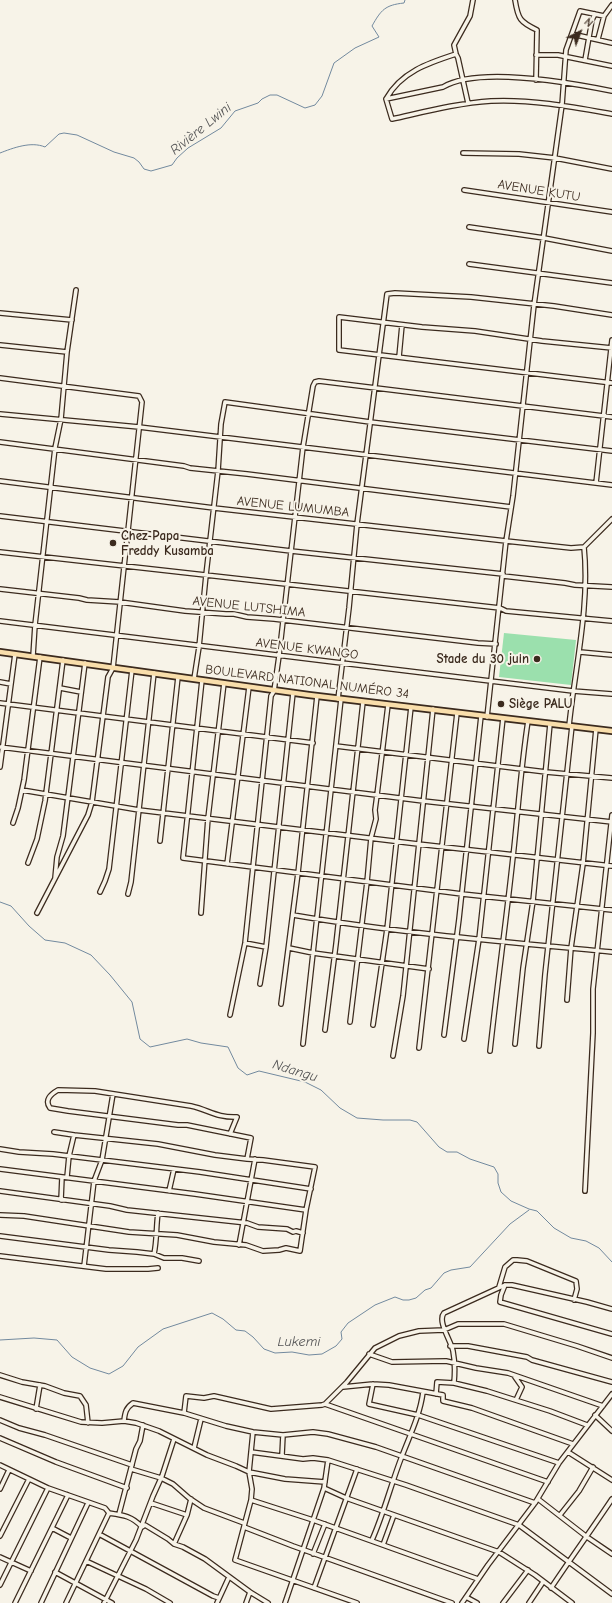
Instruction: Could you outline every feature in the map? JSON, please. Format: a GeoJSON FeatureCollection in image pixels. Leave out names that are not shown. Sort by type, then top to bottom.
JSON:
{"type":"FeatureCollection","features":[{"type":"Feature","properties":{"kind":"main road","name":"BOULEVARD NATIONAL NUMÉRO 34"},"geometry":{"type":"LineString","coordinates":[[0,652],[293,693],[612,731]]}},
{"type":"Feature","properties":{"kind":"street"},"geometry":{"type":"LineString","coordinates":[[468,103],[458,56],[454,45],[470,16],[473,0]]}},
{"type":"Feature","properties":{"kind":"street"},"geometry":{"type":"LineString","coordinates":[[514,0],[519,18],[522,22],[537,30],[536,80]]}},
{"type":"Feature","properties":{"kind":"street"},"geometry":{"type":"LineString","coordinates":[[598,39],[604,16],[612,5]]}},
{"type":"Feature","properties":{"kind":"street"},"geometry":{"type":"LineString","coordinates":[[487,717],[534,305],[550,202],[562,105],[566,50],[580,11],[604,16]]}},
{"type":"Feature","properties":{"kind":"street"},"geometry":{"type":"LineString","coordinates":[[585,60],[588,37],[595,14]]}},
{"type":"Feature","properties":{"kind":"street"},"geometry":{"type":"LineString","coordinates":[[572,34],[612,43]]}},
{"type":"Feature","properties":{"kind":"street"},"geometry":{"type":"LineString","coordinates":[[386,99],[409,73],[432,61],[456,54]]}},
{"type":"Feature","properties":{"kind":"street"},"geometry":{"type":"LineString","coordinates":[[536,55],[566,56],[612,66]]}},
{"type":"Feature","properties":{"kind":"street"},"geometry":{"type":"LineString","coordinates":[[386,99],[443,87],[451,82],[463,79],[506,77],[564,82],[612,91]]}},
{"type":"Feature","properties":{"kind":"street"},"geometry":{"type":"LineString","coordinates":[[386,99],[392,119],[468,103],[492,101],[562,105],[612,114]]}},
{"type":"Feature","properties":{"kind":"street"},"geometry":{"type":"LineString","coordinates":[[463,153],[519,154],[555,158],[612,169]]}},
{"type":"Feature","properties":{"kind":"street","name":"AVENUE KUTU"},"geometry":{"type":"LineString","coordinates":[[464,190],[612,212]]}},
{"type":"Feature","properties":{"kind":"street"},"geometry":{"type":"LineString","coordinates":[[469,227],[544,238],[612,251]]}},
{"type":"Feature","properties":{"kind":"street"},"geometry":{"type":"LineString","coordinates":[[469,264],[612,283]]}},
{"type":"Feature","properties":{"kind":"street"},"geometry":{"type":"LineString","coordinates":[[33,656],[34,626],[42,557],[76,290]]}},
{"type":"Feature","properties":{"kind":"street"},"geometry":{"type":"LineString","coordinates":[[303,1044],[305,1012],[332,789],[342,664],[357,524],[382,322],[387,294],[395,293],[471,297],[554,306],[612,316]]}},
{"type":"Feature","properties":{"kind":"street"},"geometry":{"type":"LineString","coordinates":[[0,313],[72,320]]}},
{"type":"Feature","properties":{"kind":"street"},"geometry":{"type":"LineString","coordinates":[[610,382],[339,350],[339,317],[402,325],[475,331],[611,348]]}},
{"type":"Feature","properties":{"kind":"street"},"geometry":{"type":"LineString","coordinates":[[399,357],[402,325]]}},
{"type":"Feature","properties":{"kind":"street"},"geometry":{"type":"LineString","coordinates":[[596,483],[604,416],[610,382],[612,340]]}},
{"type":"Feature","properties":{"kind":"street"},"geometry":{"type":"LineString","coordinates":[[0,345],[67,352]]}},
{"type":"Feature","properties":{"kind":"street"},"geometry":{"type":"LineString","coordinates":[[0,378],[139,396],[142,402],[116,636],[114,668],[108,677],[92,802],[88,815],[38,913]]}},
{"type":"Feature","properties":{"kind":"street"},"geometry":{"type":"LineString","coordinates":[[230,1015],[245,943],[271,696],[274,690],[279,656],[303,447],[314,382],[319,381],[612,417]]}},
{"type":"Feature","properties":{"kind":"street"},"geometry":{"type":"LineString","coordinates":[[194,679],[199,647],[218,471],[221,424],[225,402],[370,422],[612,451]]}},
{"type":"Feature","properties":{"kind":"street"},"geometry":{"type":"LineString","coordinates":[[0,414],[139,427],[612,485]]}},
{"type":"Feature","properties":{"kind":"street"},"geometry":{"type":"LineString","coordinates":[[0,442],[55,448],[218,471],[511,507]]}},
{"type":"Feature","properties":{"kind":"street","name":"AVENUE LUMUMBA"},"geometry":{"type":"LineString","coordinates":[[0,481],[214,508],[572,548],[584,547]]}},
{"type":"Feature","properties":{"kind":"street"},"geometry":{"type":"LineString","coordinates":[[0,516],[210,542],[612,587]]}},
{"type":"Feature","properties":{"kind":"street"},"geometry":{"type":"LineString","coordinates":[[539,1046],[563,818],[573,691],[580,652],[586,585],[584,547],[612,519]]}},
{"type":"Feature","properties":{"kind":"street"},"geometry":{"type":"LineString","coordinates":[[0,552],[500,608],[506,611],[612,621]]}},
{"type":"Feature","properties":{"kind":"street","name":"AVENUE LUTSHIMA"},"geometry":{"type":"LineString","coordinates":[[0,589],[87,600],[234,614],[247,617],[496,644]]}},
{"type":"Feature","properties":{"kind":"street","name":"AVENUE KWANGO"},"geometry":{"type":"LineString","coordinates":[[0,621],[199,647],[492,680],[573,691],[612,694]]}},
{"type":"Feature","properties":{"kind":"street"},"geometry":{"type":"LineString","coordinates":[[580,652],[612,655]]}},
{"type":"Feature","properties":{"kind":"street"},"geometry":{"type":"LineString","coordinates":[[0,767],[15,654]]}},
{"type":"Feature","properties":{"kind":"street"},"geometry":{"type":"LineString","coordinates":[[13,824],[22,790],[40,657]]}},
{"type":"Feature","properties":{"kind":"street"},"geometry":{"type":"LineString","coordinates":[[28,863],[39,832],[46,794],[58,710],[63,660]]}},
{"type":"Feature","properties":{"kind":"street"},"geometry":{"type":"LineString","coordinates":[[55,879],[55,866],[62,836],[68,798],[85,663]]}},
{"type":"Feature","properties":{"kind":"street"},"geometry":{"type":"LineString","coordinates":[[100,892],[108,869],[132,670]]}},
{"type":"Feature","properties":{"kind":"street"},"geometry":{"type":"LineString","coordinates":[[128,894],[131,882],[154,673]]}},
{"type":"Feature","properties":{"kind":"street"},"geometry":{"type":"LineString","coordinates":[[160,841],[174,725],[178,677]]}},
{"type":"Feature","properties":{"kind":"street"},"geometry":{"type":"LineString","coordinates":[[202,680],[183,858],[462,894],[612,910]]}},
{"type":"Feature","properties":{"kind":"street"},"geometry":{"type":"LineString","coordinates":[[0,682],[11,684]]}},
{"type":"Feature","properties":{"kind":"street"},"geometry":{"type":"LineString","coordinates":[[200,913],[208,818],[224,683]]}},
{"type":"Feature","properties":{"kind":"street"},"geometry":{"type":"LineString","coordinates":[[227,864],[249,687]]}},
{"type":"Feature","properties":{"kind":"street"},"geometry":{"type":"LineString","coordinates":[[60,688],[81,692]]}},
{"type":"Feature","properties":{"kind":"street"},"geometry":{"type":"LineString","coordinates":[[260,984],[266,947],[293,693]]}},
{"type":"Feature","properties":{"kind":"street"},"geometry":{"type":"LineString","coordinates":[[281,1004],[298,873],[317,696]]}},
{"type":"Feature","properties":{"kind":"street"},"geometry":{"type":"LineString","coordinates":[[325,1030],[364,702]]}},
{"type":"Feature","properties":{"kind":"street"},"geometry":{"type":"LineString","coordinates":[[0,703],[312,743]]}},
{"type":"Feature","properties":{"kind":"street"},"geometry":{"type":"LineString","coordinates":[[350,1022],[371,838],[376,819],[375,810],[388,705]]}},
{"type":"Feature","properties":{"kind":"street"},"geometry":{"type":"LineString","coordinates":[[373,1025],[387,929],[411,707]]}},
{"type":"Feature","properties":{"kind":"street"},"geometry":{"type":"LineString","coordinates":[[393,1056],[401,1012],[432,710]]}},
{"type":"Feature","properties":{"kind":"street"},"geometry":{"type":"LineString","coordinates":[[419,1048],[457,713]]}},
{"type":"Feature","properties":{"kind":"street"},"geometry":{"type":"LineString","coordinates":[[444,1035],[462,894],[481,716]]}},
{"type":"Feature","properties":{"kind":"street"},"geometry":{"type":"LineString","coordinates":[[464,1039],[479,939],[503,718]]}},
{"type":"Feature","properties":{"kind":"street"},"geometry":{"type":"LineString","coordinates":[[490,1051],[513,855],[521,769],[528,721]]}},
{"type":"Feature","properties":{"kind":"street"},"geometry":{"type":"LineString","coordinates":[[515,1044],[533,902],[550,724]]}},
{"type":"Feature","properties":{"kind":"street"},"geometry":{"type":"LineString","coordinates":[[568,1000],[571,948],[583,864],[596,729]]}},
{"type":"Feature","properties":{"kind":"street"},"geometry":{"type":"LineString","coordinates":[[336,746],[475,764],[612,778]]}},
{"type":"Feature","properties":{"kind":"street"},"geometry":{"type":"LineString","coordinates":[[2,747],[168,770],[332,789],[423,802],[612,822]]}},
{"type":"Feature","properties":{"kind":"street"},"geometry":{"type":"LineString","coordinates":[[22,790],[139,810],[396,842],[583,864],[612,866]]}},
{"type":"Feature","properties":{"kind":"street"},"geometry":{"type":"LineString","coordinates":[[585,1191],[593,1041],[594,989],[612,815]]}},
{"type":"Feature","properties":{"kind":"street"},"geometry":{"type":"LineString","coordinates":[[293,915],[387,929],[549,947],[612,952]]}},
{"type":"Feature","properties":{"kind":"street"},"geometry":{"type":"LineString","coordinates":[[245,943],[266,947]]}},
{"type":"Feature","properties":{"kind":"street"},"geometry":{"type":"LineString","coordinates":[[289,948],[313,953],[429,969]]}},
{"type":"Feature","properties":{"kind":"street"},"geometry":{"type":"LineString","coordinates":[[230,1134],[237,1117],[216,1115],[202,1108],[174,1102],[160,1102],[95,1091],[58,1090],[48,1098],[48,1106],[53,1108],[187,1125],[230,1134],[251,1138],[247,1159]]}},
{"type":"Feature","properties":{"kind":"street"},"geometry":{"type":"LineString","coordinates":[[84,1266],[94,1181],[102,1160],[113,1094]]}},
{"type":"Feature","properties":{"kind":"street"},"geometry":{"type":"LineString","coordinates":[[0,1214],[89,1225],[129,1232],[177,1235],[253,1247],[263,1251],[286,1248],[300,1251],[314,1167],[247,1159],[158,1144],[74,1136],[54,1132]]}},
{"type":"Feature","properties":{"kind":"street"},"geometry":{"type":"LineString","coordinates":[[61,1200],[74,1136]]}},
{"type":"Feature","properties":{"kind":"street"},"geometry":{"type":"LineString","coordinates":[[0,1148],[174,1169],[311,1189]]}},
{"type":"Feature","properties":{"kind":"street"},"geometry":{"type":"LineString","coordinates":[[239,1245],[255,1159]]}},
{"type":"Feature","properties":{"kind":"street"},"geometry":{"type":"LineString","coordinates":[[0,1169],[306,1210]]}},
{"type":"Feature","properties":{"kind":"street"},"geometry":{"type":"LineString","coordinates":[[169,1191],[174,1169]]}},
{"type":"Feature","properties":{"kind":"street"},"geometry":{"type":"LineString","coordinates":[[0,1191],[250,1224],[258,1227],[288,1229],[293,1232],[296,1231],[303,1233]]}},
{"type":"Feature","properties":{"kind":"street"},"geometry":{"type":"LineString","coordinates":[[154,1254],[158,1213]]}},
{"type":"Feature","properties":{"kind":"street"},"geometry":{"type":"LineString","coordinates":[[0,1236],[154,1254],[158,1257],[164,1258],[182,1258],[198,1261]]}},
{"type":"Feature","properties":{"kind":"street"},"geometry":{"type":"LineString","coordinates":[[0,1256],[117,1270],[158,1268]]}},
{"type":"Feature","properties":{"kind":"street"},"geometry":{"type":"LineString","coordinates":[[499,1287],[507,1265],[513,1260],[527,1261],[576,1281],[578,1289],[574,1300]]}},
{"type":"Feature","properties":{"kind":"street"},"geometry":{"type":"LineString","coordinates":[[505,1285],[500,1302],[612,1334]]}},
{"type":"Feature","properties":{"kind":"street"},"geometry":{"type":"LineString","coordinates":[[454,1383],[455,1369],[453,1349],[450,1346],[448,1335],[444,1330],[441,1319],[444,1313],[499,1287],[512,1285],[612,1309]]}},
{"type":"Feature","properties":{"kind":"street"},"geometry":{"type":"LineString","coordinates":[[325,1404],[342,1387],[375,1348],[399,1336],[419,1331],[444,1330],[458,1324],[504,1324],[612,1358]]}},
{"type":"Feature","properties":{"kind":"street"},"geometry":{"type":"LineString","coordinates":[[450,1346],[468,1346],[527,1357],[532,1360],[612,1382]]}},
{"type":"Feature","properties":{"kind":"street"},"geometry":{"type":"LineString","coordinates":[[370,1354],[392,1362],[454,1362],[514,1376],[603,1406]]}},
{"type":"Feature","properties":{"kind":"street"},"geometry":{"type":"LineString","coordinates":[[0,1376],[80,1396],[86,1405],[88,1423]]}},
{"type":"Feature","properties":{"kind":"street"},"geometry":{"type":"LineString","coordinates":[[514,1376],[522,1387],[516,1400]]}},
{"type":"Feature","properties":{"kind":"street"},"geometry":{"type":"LineString","coordinates":[[436,1394],[438,1382],[454,1383],[516,1400],[587,1425]]}},
{"type":"Feature","properties":{"kind":"street"},"geometry":{"type":"LineString","coordinates":[[342,1387],[373,1384],[389,1385],[443,1395],[443,1401],[472,1408],[573,1444]]}},
{"type":"Feature","properties":{"kind":"street"},"geometry":{"type":"LineString","coordinates":[[373,1384],[369,1404],[418,1415],[559,1463]]}},
{"type":"Feature","properties":{"kind":"street"},"geometry":{"type":"LineString","coordinates":[[36,1409],[40,1385]]}},
{"type":"Feature","properties":{"kind":"street"},"geometry":{"type":"LineString","coordinates":[[372,1540],[384,1511],[402,1456],[418,1415],[423,1392]]}},
{"type":"Feature","properties":{"kind":"street"},"geometry":{"type":"LineString","coordinates":[[462,1603],[478,1579],[538,1499],[559,1463],[612,1394]]}},
{"type":"Feature","properties":{"kind":"street"},"geometry":{"type":"LineString","coordinates":[[184,1413],[186,1396],[204,1398],[214,1396],[271,1409],[325,1404],[548,1482]]}},
{"type":"Feature","properties":{"kind":"street"},"geometry":{"type":"LineString","coordinates":[[0,1397],[36,1409],[88,1423],[124,1421],[143,1425],[207,1455],[249,1472],[285,1479],[325,1482]]}},
{"type":"Feature","properties":{"kind":"street"},"geometry":{"type":"LineString","coordinates":[[124,1421],[125,1412],[128,1407],[134,1403],[184,1413],[201,1419],[253,1432],[283,1435],[313,1432],[328,1434],[357,1441],[535,1503]]}},
{"type":"Feature","properties":{"kind":"street"},"geometry":{"type":"LineString","coordinates":[[595,1415],[612,1431]]}},
{"type":"Feature","properties":{"kind":"street"},"geometry":{"type":"LineString","coordinates":[[194,1448],[201,1419]]}},
{"type":"Feature","properties":{"kind":"street"},"geometry":{"type":"LineString","coordinates":[[0,1420],[19,1428],[46,1435],[161,1478],[173,1484],[191,1500],[204,1508],[303,1550],[452,1603]]}},
{"type":"Feature","properties":{"kind":"street"},"geometry":{"type":"LineString","coordinates":[[119,1514],[136,1449],[140,1441],[143,1425]]}},
{"type":"Feature","properties":{"kind":"street"},"geometry":{"type":"LineString","coordinates":[[253,1432],[249,1472],[252,1489],[251,1500],[235,1560],[357,1603]]}},
{"type":"Feature","properties":{"kind":"street"},"geometry":{"type":"LineString","coordinates":[[282,1455],[283,1435]]}},
{"type":"Feature","properties":{"kind":"street"},"geometry":{"type":"LineString","coordinates":[[0,1438],[42,1456],[127,1488]]}},
{"type":"Feature","properties":{"kind":"street"},"geometry":{"type":"LineString","coordinates":[[104,1601],[142,1527],[174,1439]]}},
{"type":"Feature","properties":{"kind":"street"},"geometry":{"type":"LineString","coordinates":[[251,1452],[303,1459],[313,1458],[328,1460],[394,1481],[519,1525],[555,1550],[568,1562],[612,1594]]}},
{"type":"Feature","properties":{"kind":"street"},"geometry":{"type":"LineString","coordinates":[[568,1452],[593,1466],[612,1480]]}},
{"type":"Feature","properties":{"kind":"street"},"geometry":{"type":"LineString","coordinates":[[284,1603],[324,1488],[328,1460]]}},
{"type":"Feature","properties":{"kind":"street"},"geometry":{"type":"LineString","coordinates":[[0,1465],[48,1488],[105,1508],[109,1513],[119,1514],[134,1519],[142,1527]]}},
{"type":"Feature","properties":{"kind":"street"},"geometry":{"type":"LineString","coordinates":[[560,1515],[579,1491],[593,1466]]}},
{"type":"Feature","properties":{"kind":"street"},"geometry":{"type":"LineString","coordinates":[[314,1588],[357,1469]]}},
{"type":"Feature","properties":{"kind":"street"},"geometry":{"type":"LineString","coordinates":[[0,1489],[9,1470]]}},
{"type":"Feature","properties":{"kind":"street"},"geometry":{"type":"LineString","coordinates":[[0,1536],[29,1479]]}},
{"type":"Feature","properties":{"kind":"street"},"geometry":{"type":"LineString","coordinates":[[0,1585],[48,1488]]}},
{"type":"Feature","properties":{"kind":"street"},"geometry":{"type":"LineString","coordinates":[[324,1488],[346,1498],[499,1552],[528,1570],[572,1603]]}},
{"type":"Feature","properties":{"kind":"street"},"geometry":{"type":"LineString","coordinates":[[15,1603],[68,1496]]}},
{"type":"Feature","properties":{"kind":"street"},"geometry":{"type":"LineString","coordinates":[[551,1588],[612,1498]]}},
{"type":"Feature","properties":{"kind":"street"},"geometry":{"type":"LineString","coordinates":[[538,1499],[587,1537],[612,1554]]}},
{"type":"Feature","properties":{"kind":"street"},"geometry":{"type":"LineString","coordinates":[[174,1544],[187,1515],[191,1500]]}},
{"type":"Feature","properties":{"kind":"street"},"geometry":{"type":"LineString","coordinates":[[251,1500],[372,1540],[478,1579]]}},
{"type":"Feature","properties":{"kind":"street"},"geometry":{"type":"LineString","coordinates":[[41,1603],[88,1503]]}},
{"type":"Feature","properties":{"kind":"street"},"geometry":{"type":"LineString","coordinates":[[151,1503],[187,1515]]}},
{"type":"Feature","properties":{"kind":"street"},"geometry":{"type":"LineString","coordinates":[[66,1603],[109,1513]]}},
{"type":"Feature","properties":{"kind":"street"},"geometry":{"type":"LineString","coordinates":[[383,1544],[394,1515]]}},
{"type":"Feature","properties":{"kind":"street"},"geometry":{"type":"LineString","coordinates":[[313,1554],[325,1524]]}},
{"type":"Feature","properties":{"kind":"street"},"geometry":{"type":"LineString","coordinates":[[142,1527],[145,1525],[174,1544],[183,1547],[205,1559],[250,1592],[268,1603]]}},
{"type":"Feature","properties":{"kind":"street"},"geometry":{"type":"LineString","coordinates":[[52,1528],[71,1538]]}},
{"type":"Feature","properties":{"kind":"street"},"geometry":{"type":"LineString","coordinates":[[99,1534],[219,1598]]}},
{"type":"Feature","properties":{"kind":"street"},"geometry":{"type":"LineString","coordinates":[[0,1557],[31,1571]]}},
{"type":"Feature","properties":{"kind":"street"},"geometry":{"type":"LineString","coordinates":[[86,1561],[170,1603]]}},
{"type":"Feature","properties":{"kind":"street"},"geometry":{"type":"LineString","coordinates":[[503,1603],[528,1570]]}},
{"type":"Feature","properties":{"kind":"street"},"geometry":{"type":"LineString","coordinates":[[55,1572],[76,1583],[104,1601],[112,1603]]}},
{"type":"Feature","properties":{"kind":"street"},"geometry":{"type":"LineString","coordinates":[[217,1603],[229,1577]]}},
{"type":"Feature","properties":{"kind":"street"},"geometry":{"type":"LineString","coordinates":[[529,1603],[543,1582]]}},
{"type":"Feature","properties":{"kind":"street"},"geometry":{"type":"LineString","coordinates":[[246,1603],[250,1592]]}},
{"type":"Feature","properties":{"kind":"street"},"geometry":{"type":"LineString","coordinates":[[466,1598],[477,1603]]}},
{"type":"Feature","properties":{"kind":"green space","name":"Stade du 30 juin"},"geometry":{"type":"Polygon","coordinates":[[[504,633],[576,640],[571,685],[499,677],[504,633]]]}},
{"type":"Feature","properties":{"kind":"waterway","name":"Rivière Lwini"},"geometry":{"type":"LineString","coordinates":[[0,153],[16,147],[28,145],[40,145],[45,147],[59,134],[64,133],[77,135],[114,152],[134,158],[144,169],[151,171],[172,165],[188,148],[221,128],[235,111],[258,103],[270,95],[277,95],[305,108],[315,105],[322,96],[334,63],[355,48],[379,37],[372,26],[378,16],[384,9],[392,5],[404,3],[405,0]]}},
{"type":"Feature","properties":{"kind":"waterway","name":"Ndangu"},"geometry":{"type":"LineString","coordinates":[[0,902],[11,906],[29,926],[45,940],[65,943],[91,955],[132,1002],[140,1039],[150,1047],[187,1039],[201,1043],[228,1047],[238,1068],[247,1075],[259,1071],[305,1082],[321,1090],[340,1108],[357,1118],[410,1120],[417,1122],[439,1147],[447,1152],[457,1152],[470,1159],[494,1167],[498,1174],[498,1183],[501,1192],[511,1201],[537,1211],[554,1228],[571,1238],[586,1241],[599,1248],[612,1262]]}},
{"type":"Feature","properties":{"kind":"waterway","name":"Lukemi"},"geometry":{"type":"LineString","coordinates":[[0,1340],[34,1338],[57,1340],[72,1357],[90,1368],[109,1374],[123,1366],[138,1347],[163,1329],[212,1313],[223,1319],[236,1330],[245,1331],[264,1349],[275,1353],[292,1352],[309,1355],[322,1354],[336,1346],[342,1339],[341,1332],[348,1323],[375,1305],[395,1297],[403,1300],[416,1298],[425,1290],[431,1288],[444,1273],[451,1270],[470,1267],[510,1224],[529,1210]]}},
{"type":"Feature","properties":{"kind":"place","name":"Chez Papa Freddy Kusamba"},"geometry":{"type":"Point","coordinates":[113,543]}},
{"type":"Feature","properties":{"kind":"place","name":"Stade du 30 juin"},"geometry":{"type":"Point","coordinates":[537,659]}},
{"type":"Feature","properties":{"kind":"place","name":"Siège PALU"},"geometry":{"type":"Point","coordinates":[501,704]}}]}
